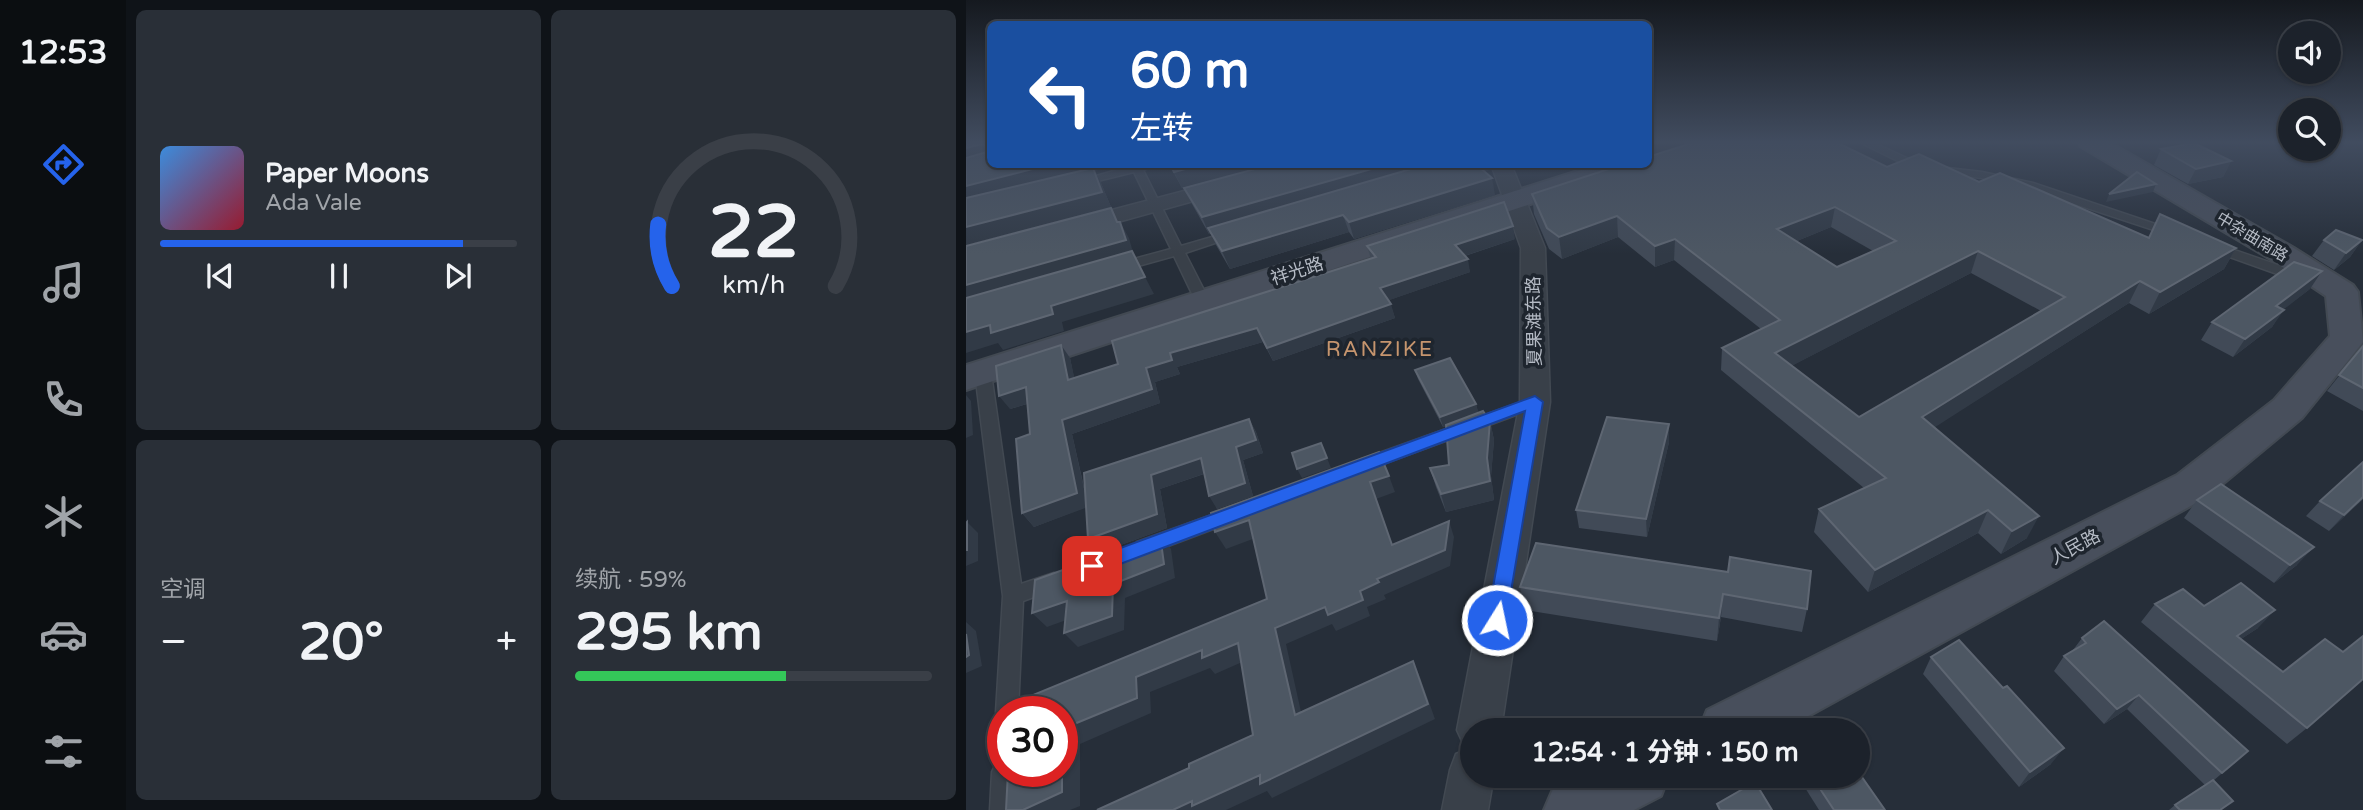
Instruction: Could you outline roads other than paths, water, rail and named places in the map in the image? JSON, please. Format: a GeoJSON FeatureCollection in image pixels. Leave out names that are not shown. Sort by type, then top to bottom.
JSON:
{"type":"FeatureCollection","features":[{"type":"Feature","properties":{"kind":"street","name":"夏果滩东路"},"geometry":{"type":"LineString","coordinates":[[1481,718],[1535,402],[1533,248],[1508,179]]}},
{"type":"Feature","properties":{"kind":"street","name":"祥光路"},"geometry":{"type":"LineString","coordinates":[[974,375],[1582,179]]}},
{"type":"Feature","properties":{"kind":"street","name":"中杂曲南路"},"geometry":{"type":"LineString","coordinates":[[2154,179],[2283,254],[2342,292]]}},
{"type":"Feature","properties":{"kind":"street"},"geometry":{"type":"LineString","coordinates":[[1061,230],[1245,181]]}},
{"type":"Feature","properties":{"kind":"street","name":"人民路"},"geometry":{"type":"LineString","coordinates":[[1750,718],[2192,486],[2288,409],[2348,338],[2342,292]]}},
{"type":"Feature","properties":{"kind":"street"},"geometry":{"type":"LineString","coordinates":[[1465,810],[1469,788]]}},
{"type":"Feature","properties":{"kind":"street"},"geometry":{"type":"LineString","coordinates":[[1574,810],[1615,788]]}},
{"type":"Feature","properties":{"kind":"lane"},"geometry":{"type":"LineString","coordinates":[[1058,188],[1091,179]]}},
{"type":"Feature","properties":{"kind":"lane"},"geometry":{"type":"LineString","coordinates":[[1142,179],[1203,302]]}},
{"type":"Feature","properties":{"kind":"lane"},"geometry":{"type":"LineString","coordinates":[[2003,179],[2187,237]]}},
{"type":"Feature","properties":{"kind":"lane"},"geometry":{"type":"LineString","coordinates":[[1111,270],[1245,231]]}},
{"type":"Feature","properties":{"kind":"lane"},"geometry":{"type":"LineString","coordinates":[[2200,242],[2342,292]]}},
{"type":"Feature","properties":{"kind":"lane"},"geometry":{"type":"LineString","coordinates":[[974,375],[1013,596],[1008,696]]}},
{"type":"Feature","properties":{"kind":"lane"},"geometry":{"type":"LineString","coordinates":[[1352,470],[1535,402]]}},
{"type":"Feature","properties":{"kind":"lane"},"geometry":{"type":"LineString","coordinates":[[1131,552],[1248,508]]}},
{"type":"Feature","properties":{"kind":"lane"},"geometry":{"type":"LineString","coordinates":[[1013,596],[1066,576]]}},
{"type":"Feature","properties":{"kind":"lane"},"geometry":{"type":"LineString","coordinates":[[1002,810],[1003,787]]}},
{"type":"Feature","properties":{"kind":"district","name":"RANZIKE"},"geometry":{"type":"Point","coordinates":[1380,349]}}]}
